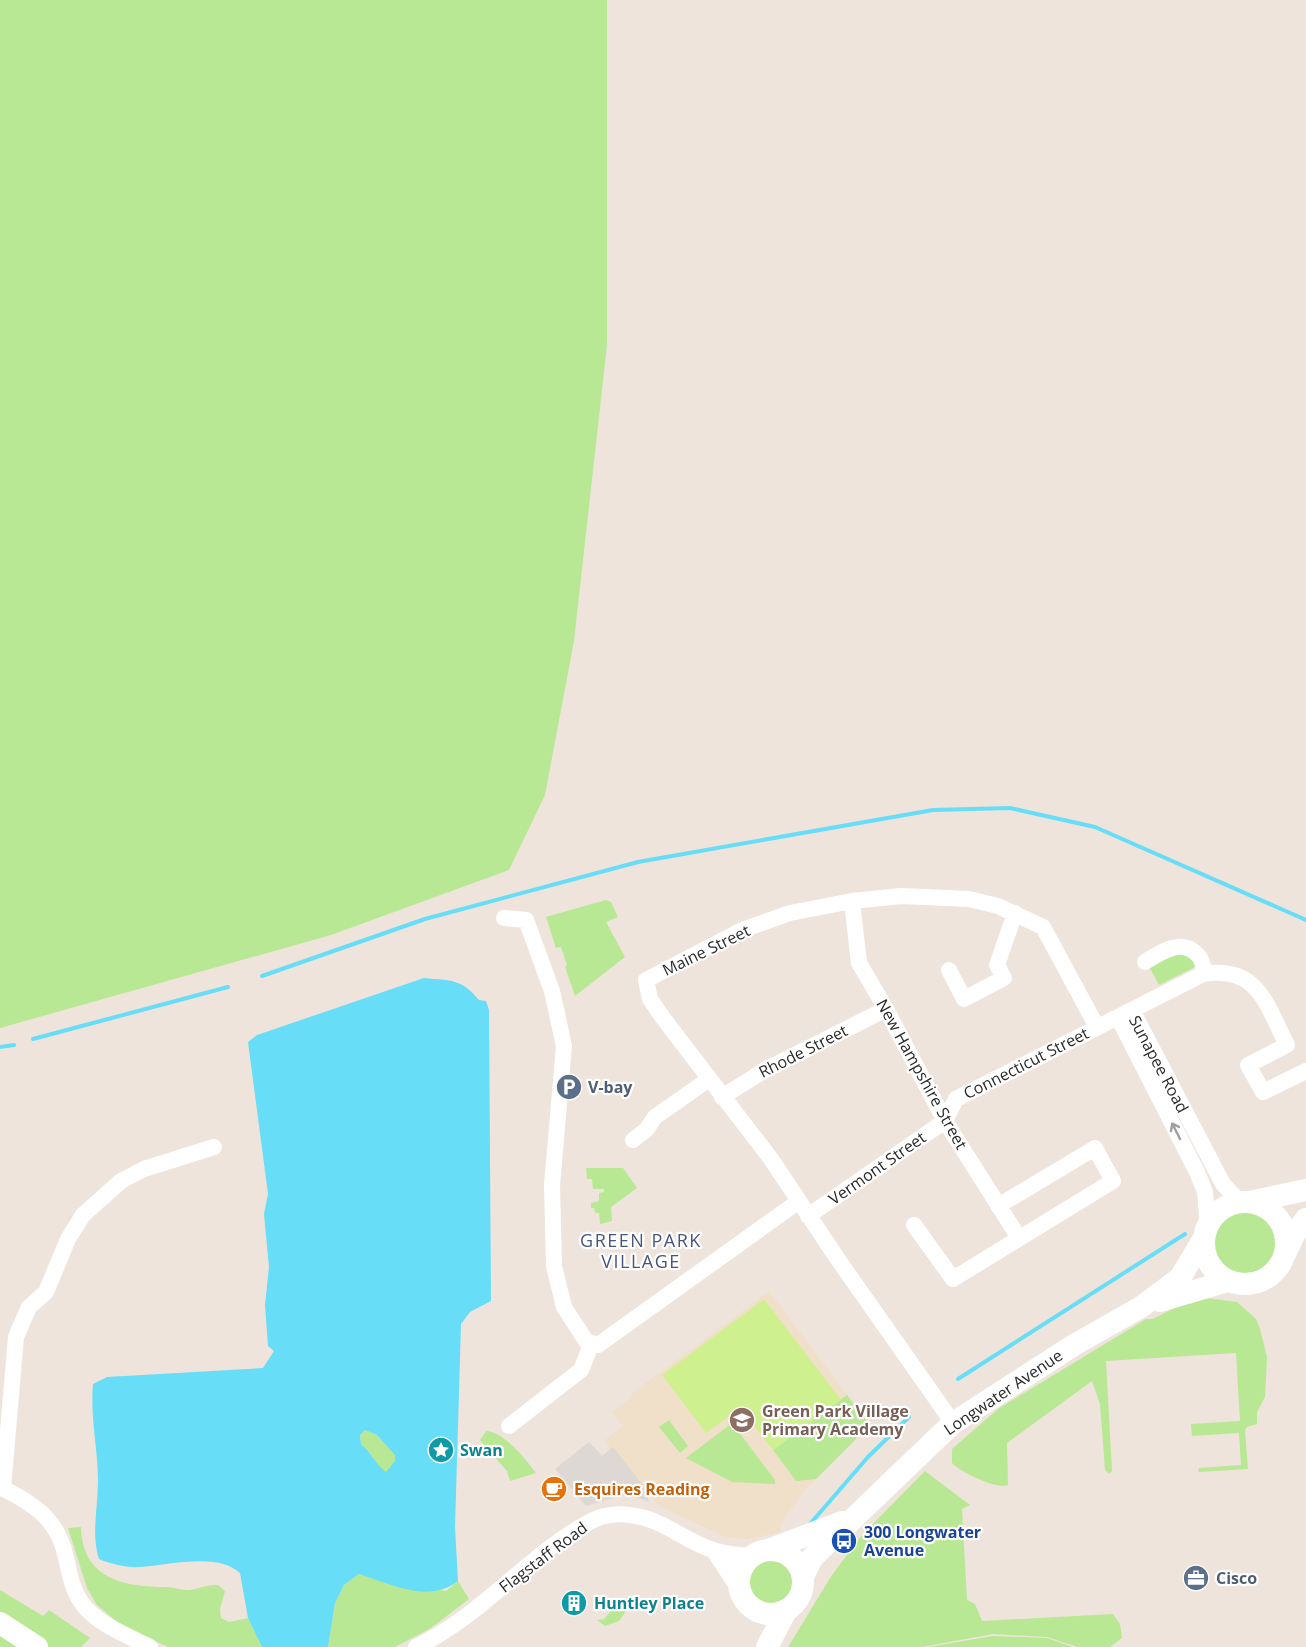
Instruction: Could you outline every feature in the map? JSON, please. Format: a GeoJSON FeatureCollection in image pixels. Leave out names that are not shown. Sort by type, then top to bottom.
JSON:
{"type":"FeatureCollection","features":[{"type":"Feature","properties":{"kind":"street","name":"Maine Street"},"geometry":{"type":"LineString","coordinates":[[953,1423],[808,1216],[771,1159],[650,999],[646,980],[742,930],[790,913],[852,901],[935,896],[969,899],[1015,913],[1043,927],[1097,1027]]}},
{"type":"Feature","properties":{"kind":"street","name":"New Hampshire Street"},"geometry":{"type":"LineString","coordinates":[[852,901],[859,963],[945,1120],[1018,1238]]}},
{"type":"Feature","properties":{"kind":"street"},"geometry":{"type":"LineString","coordinates":[[949,969],[964,999],[1004,978],[997,965],[1015,913]]}},
{"type":"Feature","properties":{"kind":"street"},"geometry":{"type":"LineString","coordinates":[[504,918],[526,920],[545,970],[562,1028],[564,1064],[552,1185],[554,1266],[564,1307],[591,1345]]}},
{"type":"Feature","properties":{"kind":"street"},"geometry":{"type":"LineString","coordinates":[[1145,962],[1171,948],[1184,948],[1198,954],[1202,960],[1203,974],[1225,971],[1247,980],[1260,995],[1287,1045],[1248,1065],[1263,1092],[1306,1071]]}},
{"type":"Feature","properties":{"kind":"street","name":"Connecticut Street"},"geometry":{"type":"LineString","coordinates":[[945,1120],[957,1099],[1203,974]]}},
{"type":"Feature","properties":{"kind":"street","name":"Rhode Street"},"geometry":{"type":"LineString","coordinates":[[722,1097],[765,1070],[886,1009]]}},
{"type":"Feature","properties":{"kind":"street","name":"Sunapee Road"},"geometry":{"type":"LineString","coordinates":[[1125,1013],[1223,1184],[1245,1202]]}},
{"type":"Feature","properties":{"kind":"street","name":"Sunapee Road"},"geometry":{"type":"LineString","coordinates":[[1125,1013],[1205,1192],[1206,1232]]}},
{"type":"Feature","properties":{"kind":"street"},"geometry":{"type":"LineString","coordinates":[[633,1140],[646,1130],[655,1117],[709,1079]]}},
{"type":"Feature","properties":{"kind":"street","name":"Vermont Street"},"geometry":{"type":"LineString","coordinates":[[808,1216],[945,1120]]}},
{"type":"Feature","properties":{"kind":"street"},"geometry":{"type":"LineString","coordinates":[[150,1647],[102,1622],[82,1603],[72,1583],[65,1552],[55,1528],[39,1510],[2,1488],[16,1337],[29,1307],[46,1292],[68,1239],[84,1215],[121,1181],[144,1169],[214,1147]]}},
{"type":"Feature","properties":{"kind":"street"},"geometry":{"type":"LineString","coordinates":[[914,1225],[953,1279],[1113,1181],[1095,1148],[998,1206]]}},
{"type":"Feature","properties":{"kind":"street"},"geometry":{"type":"LineString","coordinates":[[1306,1190],[1245,1202],[1221,1210],[1206,1232],[1208,1261],[1216,1273],[1228,1281],[1240,1284],[1259,1282],[1276,1270],[1294,1235],[1306,1219]]}},
{"type":"Feature","properties":{"kind":"street"},"geometry":{"type":"LineString","coordinates":[[591,1345],[598,1345],[799,1201]]}},
{"type":"Feature","properties":{"kind":"street"},"geometry":{"type":"LineString","coordinates":[[1245,1202],[1269,1210],[1281,1223],[1286,1239],[1285,1255]]}},
{"type":"Feature","properties":{"kind":"street","name":"Longwater Avenue"},"geometry":{"type":"LineString","coordinates":[[803,1577],[812,1558],[851,1518],[953,1423],[1074,1345],[1141,1307],[1180,1278],[1206,1232]]}},
{"type":"Feature","properties":{"kind":"street","name":"Longwater Avenue"},"geometry":{"type":"LineString","coordinates":[[1141,1307],[1228,1281]]}},
{"type":"Feature","properties":{"kind":"street"},"geometry":{"type":"LineString","coordinates":[[509,1426],[581,1370],[591,1345]]}},
{"type":"Feature","properties":{"kind":"street","name":"Flagstaff Road"},"geometry":{"type":"LineString","coordinates":[[416,1647],[470,1614],[565,1537],[593,1520],[616,1514],[637,1516],[670,1528],[714,1551],[760,1554]]}},
{"type":"Feature","properties":{"kind":"street","name":"Longwater Avenue"},"geometry":{"type":"LineString","coordinates":[[760,1554],[851,1518]]}},
{"type":"Feature","properties":{"kind":"street","name":"Flagstaff Road"},"geometry":{"type":"LineString","coordinates":[[714,1551],[746,1599]]}},
{"type":"Feature","properties":{"kind":"street"},"geometry":{"type":"LineString","coordinates":[[757,1647],[741,1572],[760,1554],[789,1556],[797,1563],[803,1577],[800,1598],[786,1611],[766,1647]]}},
{"type":"Feature","properties":{"kind":"street"},"geometry":{"type":"LineString","coordinates":[[746,1599],[767,1614],[786,1611]]}},
{"type":"Feature","properties":{"kind":"street"},"geometry":{"type":"LineString","coordinates":[[0,1623],[37,1647]]}},
{"type":"Feature","properties":{"kind":"shaded area","name":"Green Park Village Primary Academy"},"geometry":{"type":"Polygon","coordinates":[[[769,1291],[870,1425],[804,1491],[780,1525],[780,1532],[748,1539],[725,1537],[661,1507],[637,1485],[607,1448],[609,1446],[605,1440],[623,1426],[612,1412],[632,1397],[630,1395],[769,1291]]]}},
{"type":"Feature","properties":{"kind":"shaded area"},"geometry":{"type":"Polygon","coordinates":[[[589,1442],[602,1456],[613,1447],[645,1488],[649,1502],[633,1496],[620,1496],[586,1506],[555,1469],[589,1442]]]}},
{"type":"Feature","properties":{"kind":"green space"},"geometry":{"type":"Polygon","coordinates":[[[0,0],[607,0],[607,345],[574,641],[545,795],[509,870],[331,935],[0,1028],[0,0]]]}},
{"type":"Feature","properties":{"kind":"green space"},"geometry":{"type":"Polygon","coordinates":[[[606,900],[611,902],[618,917],[606,922],[625,957],[575,996],[561,947],[556,948],[546,917],[606,900]]]}},
{"type":"Feature","properties":{"kind":"green space"},"geometry":{"type":"Polygon","coordinates":[[[1178,949],[1201,964],[1159,985],[1147,963],[1178,949]]]}},
{"type":"Feature","properties":{"kind":"green space"},"geometry":{"type":"Polygon","coordinates":[[[586,1168],[623,1168],[637,1188],[611,1207],[612,1221],[600,1224],[599,1213],[595,1213],[594,1208],[591,1208],[591,1203],[599,1201],[599,1193],[604,1192],[604,1189],[593,1189],[592,1179],[587,1179],[586,1168]]]}},
{"type":"Feature","properties":{"kind":"green space"},"geometry":{"type":"Polygon","coordinates":[[[1245,1210],[1258,1213],[1268,1220],[1275,1230],[1278,1243],[1275,1256],[1268,1266],[1258,1273],[1245,1276],[1232,1273],[1222,1266],[1215,1256],[1212,1243],[1215,1230],[1222,1220],[1232,1213],[1245,1210]]]}},
{"type":"Feature","properties":{"kind":"green space"},"geometry":{"type":"Polygon","coordinates":[[[1206,1298],[1237,1302],[1256,1319],[1267,1357],[1265,1397],[1257,1412],[1257,1424],[1245,1430],[1248,1469],[1198,1472],[1199,1468],[1241,1465],[1239,1433],[1192,1436],[1191,1424],[1240,1421],[1236,1353],[1106,1361],[1112,1471],[1109,1474],[1105,1470],[1100,1404],[1092,1381],[1007,1443],[1008,1485],[996,1485],[979,1479],[952,1463],[952,1449],[998,1409],[1146,1319],[1153,1319],[1180,1305],[1206,1298]]]}},
{"type":"Feature","properties":{"kind":"green space"},"geometry":{"type":"Polygon","coordinates":[[[764,1299],[841,1400],[773,1450],[740,1408],[706,1433],[662,1375],[764,1299]]]}},
{"type":"Feature","properties":{"kind":"green space"},"geometry":{"type":"Polygon","coordinates":[[[847,1395],[870,1425],[816,1479],[796,1481],[773,1450],[847,1395]]]}},
{"type":"Feature","properties":{"kind":"green space"},"geometry":{"type":"Polygon","coordinates":[[[669,1420],[688,1446],[680,1453],[659,1427],[669,1420]]]}},
{"type":"Feature","properties":{"kind":"green space"},"geometry":{"type":"Polygon","coordinates":[[[732,1423],[775,1480],[775,1484],[732,1482],[686,1458],[732,1423]]]}},
{"type":"Feature","properties":{"kind":"green space"},"geometry":{"type":"Polygon","coordinates":[[[365,1430],[377,1435],[396,1455],[395,1461],[386,1473],[361,1444],[360,1435],[365,1430]]]}},
{"type":"Feature","properties":{"kind":"green space"},"geometry":{"type":"Polygon","coordinates":[[[486,1431],[493,1432],[507,1441],[536,1473],[510,1481],[507,1471],[480,1440],[486,1431]]]}},
{"type":"Feature","properties":{"kind":"green space"},"geometry":{"type":"Polygon","coordinates":[[[925,1471],[970,1505],[962,1509],[967,1600],[975,1604],[982,1621],[1113,1614],[1120,1624],[1122,1638],[1110,1647],[1078,1647],[1047,1637],[993,1634],[922,1647],[788,1647],[832,1575],[862,1535],[925,1471]]]}},
{"type":"Feature","properties":{"kind":"green space"},"geometry":{"type":"Polygon","coordinates":[[[81,1527],[83,1545],[89,1559],[109,1577],[136,1585],[184,1590],[218,1585],[225,1591],[220,1609],[221,1618],[229,1622],[248,1618],[262,1647],[168,1647],[121,1625],[97,1605],[87,1588],[68,1528],[81,1527]]]}},
{"type":"Feature","properties":{"kind":"green space"},"geometry":{"type":"Polygon","coordinates":[[[772,1555],[782,1557],[790,1563],[796,1571],[798,1581],[796,1591],[790,1599],[782,1605],[772,1607],[762,1605],[754,1599],[748,1591],[746,1581],[748,1571],[754,1563],[762,1557],[772,1555]]]}},
{"type":"Feature","properties":{"kind":"green space"},"geometry":{"type":"Polygon","coordinates":[[[359,1574],[446,1591],[458,1581],[469,1599],[431,1628],[395,1647],[328,1647],[335,1603],[344,1585],[359,1574]]]}},
{"type":"Feature","properties":{"kind":"green space"},"geometry":{"type":"Polygon","coordinates":[[[0,1590],[43,1616],[49,1610],[90,1638],[81,1647],[0,1647],[0,1590]]]}},
{"type":"Feature","properties":{"kind":"green space"},"geometry":{"type":"Polygon","coordinates":[[[625,1601],[633,1601],[619,1621],[605,1626],[597,1620],[604,1619],[616,1605],[625,1601]]]}},
{"type":"Feature","properties":{"kind":"green space"},"geometry":{"type":"Polygon","coordinates":[[[993,1636],[1047,1638],[1073,1647],[928,1647],[993,1636]]]}},
{"type":"Feature","properties":{"kind":"water"},"geometry":{"type":"Polygon","coordinates":[[[424,978],[449,980],[461,984],[479,1000],[486,1001],[489,1010],[491,1301],[470,1312],[461,1324],[455,1527],[458,1581],[447,1588],[422,1592],[397,1587],[359,1574],[344,1585],[335,1603],[328,1647],[262,1647],[248,1618],[240,1573],[231,1567],[206,1561],[140,1567],[119,1565],[99,1559],[95,1540],[98,1481],[93,1384],[107,1377],[263,1368],[274,1351],[268,1346],[265,1305],[269,1267],[264,1214],[268,1194],[248,1042],[257,1035],[424,978]],[[365,1430],[360,1435],[361,1444],[386,1472],[395,1461],[395,1455],[377,1435],[365,1430]]]}},
{"type":"Feature","properties":{"kind":"waterway"},"geometry":{"type":"LineString","coordinates":[[262,976],[425,919],[638,862],[933,810],[1010,808],[1095,827],[1306,920]]}},
{"type":"Feature","properties":{"kind":"waterway"},"geometry":{"type":"LineString","coordinates":[[33,1039],[228,987]]}},
{"type":"Feature","properties":{"kind":"waterway"},"geometry":{"type":"LineString","coordinates":[[0,1047],[14,1045]]}},
{"type":"Feature","properties":{"kind":"waterway"},"geometry":{"type":"LineString","coordinates":[[958,1379],[1185,1234]]}},
{"type":"Feature","properties":{"kind":"waterway"},"geometry":{"type":"LineString","coordinates":[[810,1524],[868,1457],[909,1417]]}},
{"type":"Feature","properties":{"kind":"place","name":"V-bay"},"geometry":{"type":"Point","coordinates":[569,1087]}},
{"type":"Feature","properties":{"kind":"place","name":"Green Park Village Primary Academy"},"geometry":{"type":"Point","coordinates":[742,1420]}},
{"type":"Feature","properties":{"kind":"place","name":"Swan"},"geometry":{"type":"Point","coordinates":[441,1450]}},
{"type":"Feature","properties":{"kind":"place","name":"Esquires Reading"},"geometry":{"type":"Point","coordinates":[554,1489]}},
{"type":"Feature","properties":{"kind":"place","name":"300 Longwater Avenue"},"geometry":{"type":"Point","coordinates":[844,1541]}},
{"type":"Feature","properties":{"kind":"place","name":"Cisco"},"geometry":{"type":"Point","coordinates":[1196,1578]}},
{"type":"Feature","properties":{"kind":"place","name":"Huntley Place"},"geometry":{"type":"Point","coordinates":[574,1603]}},
{"type":"Feature","properties":{"kind":"district","name":"GREEN PARK VILLAGE"},"geometry":{"type":"Point","coordinates":[641,1251]}}]}
